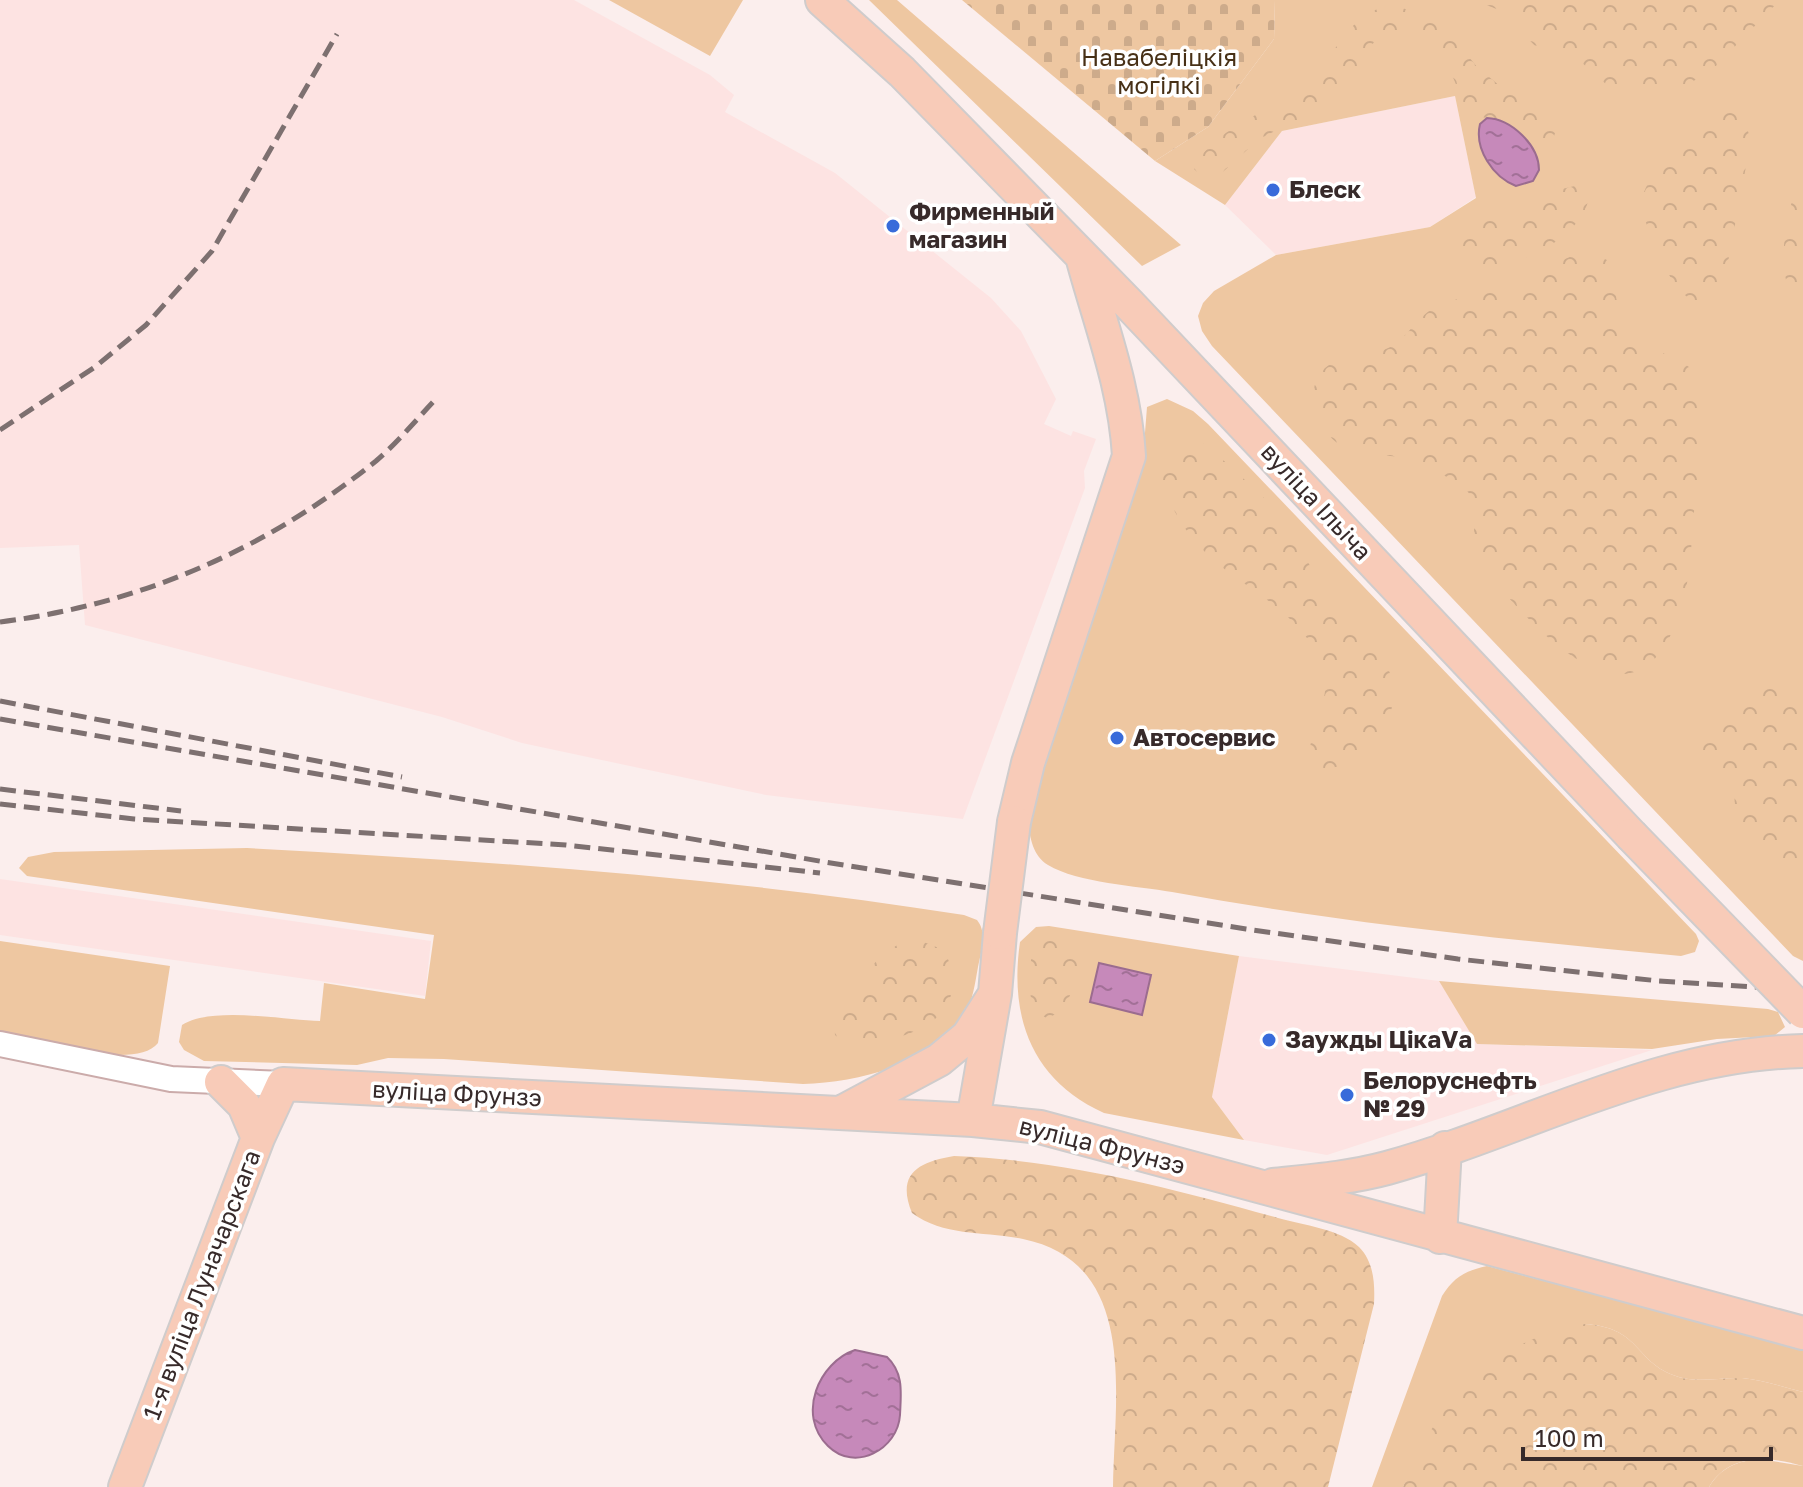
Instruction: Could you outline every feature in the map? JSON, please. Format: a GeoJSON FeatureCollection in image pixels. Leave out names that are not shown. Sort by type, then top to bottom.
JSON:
{"type":"FeatureCollection","features":[{"type":"Feature","properties":{"kind":"main road","name":"вуліца Ільіча"},"geometry":{"type":"LineString","coordinates":[[822,0],[902,72],[1082,257],[1803,1012]]}},
{"type":"Feature","properties":{"kind":"main road"},"geometry":{"type":"LineString","coordinates":[[973,1120],[995,994],[1014,822],[1028,763],[1129,456],[1127,418],[1118,372],[1082,257]]}},
{"type":"Feature","properties":{"kind":"main road"},"geometry":{"type":"LineString","coordinates":[[840,1113],[939,1060],[968,1036],[995,994]]}},
{"type":"Feature","properties":{"kind":"main road"},"geometry":{"type":"LineString","coordinates":[[1257,1186],[1386,1168],[1673,1068],[1723,1057],[1803,1051]]}},
{"type":"Feature","properties":{"kind":"main road"},"geometry":{"type":"LineString","coordinates":[[221,1082],[244,1105],[258,1138]]}},
{"type":"Feature","properties":{"kind":"main road","name":"вуліца Фрунзэ"},"geometry":{"type":"LineString","coordinates":[[283,1084],[973,1120],[1040,1127],[1803,1333]]}},
{"type":"Feature","properties":{"kind":"main road","name":"1-я вуліца Луначарскага"},"geometry":{"type":"LineString","coordinates":[[125,1487],[258,1138],[283,1084]]}},
{"type":"Feature","properties":{"kind":"main road"},"geometry":{"type":"LineString","coordinates":[[1440,1237],[1445,1148]]}},
{"type":"Feature","properties":{"kind":"street"},"geometry":{"type":"LineString","coordinates":[[0,1044],[171,1079],[283,1084]]}},
{"type":"Feature","properties":{"kind":"shaded area"},"geometry":{"type":"Polygon","coordinates":[[[0,0],[574,0],[710,75],[734,95],[725,112],[835,173],[991,298],[1021,331],[1056,399],[1044,424],[1071,436],[1073,431],[1096,439],[1084,471],[1085,488],[963,819],[766,795],[522,743],[442,717],[85,625],[79,545],[0,548],[0,0]]]}},
{"type":"Feature","properties":{"kind":"shaded area"},"geometry":{"type":"Polygon","coordinates":[[[1455,96],[1476,197],[1430,227],[1276,255],[1225,205],[1282,131],[1455,96]]]}},
{"type":"Feature","properties":{"kind":"shaded area"},"geometry":{"type":"Polygon","coordinates":[[[0,879],[431,941],[425,996],[0,935],[0,879]]]}},
{"type":"Feature","properties":{"kind":"shaded area"},"geometry":{"type":"Polygon","coordinates":[[[1239,956],[1439,981],[1478,1044],[1652,1050],[1327,1155],[1244,1140],[1212,1097],[1239,956]]]}},
{"type":"Feature","properties":{"kind":"green space"},"geometry":{"type":"Polygon","coordinates":[[[609,0],[743,0],[710,56],[609,0]]]}},
{"type":"Feature","properties":{"kind":"green space"},"geometry":{"type":"Polygon","coordinates":[[[869,0],[897,0],[1181,245],[1142,266],[869,0]]]}},
{"type":"Feature","properties":{"kind":"green space","name":"Навабеліцкія могілкі"},"geometry":{"type":"Polygon","coordinates":[[[962,0],[1275,0],[1274,39],[1208,127],[1155,161],[962,0]]]}},
{"type":"Feature","properties":{"kind":"green space"},"geometry":{"type":"Polygon","coordinates":[[[1275,0],[1803,0],[1803,961],[1793,956],[1212,346],[1202,331],[1198,316],[1203,303],[1214,291],[1276,255],[1430,227],[1476,198],[1455,96],[1282,131],[1225,205],[1155,161],[1208,127],[1274,39],[1275,0]]]}},
{"type":"Feature","properties":{"kind":"green space"},"geometry":{"type":"Polygon","coordinates":[[[1474,0],[1780,0],[1711,71],[1681,88],[1665,92],[1633,91],[1607,85],[1580,61],[1534,45],[1504,12],[1474,0]]]}},
{"type":"Feature","properties":{"kind":"green space"},"geometry":{"type":"Polygon","coordinates":[[[1392,5],[1428,16],[1444,26],[1477,67],[1506,91],[1544,113],[1555,133],[1551,146],[1537,148],[1507,120],[1470,116],[1437,50],[1414,33],[1399,29],[1374,42],[1359,66],[1316,111],[1259,139],[1215,179],[1207,181],[1194,169],[1204,152],[1231,130],[1258,114],[1292,100],[1317,75],[1347,32],[1374,11],[1392,5]]]}},
{"type":"Feature","properties":{"kind":"green space"},"geometry":{"type":"Polygon","coordinates":[[[1720,110],[1743,120],[1750,145],[1722,294],[1709,304],[1694,302],[1680,290],[1668,272],[1648,229],[1643,196],[1654,174],[1675,148],[1720,110]]]}},
{"type":"Feature","properties":{"kind":"green space"},"geometry":{"type":"Polygon","coordinates":[[[1803,163],[1803,319],[1786,282],[1784,243],[1791,203],[1803,163]]]}},
{"type":"Feature","properties":{"kind":"green space"},"geometry":{"type":"Polygon","coordinates":[[[1583,184],[1589,189],[1587,206],[1577,223],[1542,250],[1499,264],[1480,264],[1464,257],[1460,240],[1465,231],[1485,219],[1525,212],[1562,189],[1583,184]]]}},
{"type":"Feature","properties":{"kind":"green space"},"geometry":{"type":"Polygon","coordinates":[[[1588,251],[1609,261],[1620,315],[1629,332],[1648,347],[1689,367],[1702,386],[1702,433],[1690,560],[1681,608],[1663,648],[1641,669],[1616,674],[1590,666],[1562,649],[1511,601],[1490,576],[1476,551],[1473,501],[1464,488],[1411,460],[1361,453],[1341,446],[1321,425],[1313,400],[1318,376],[1333,362],[1393,345],[1436,307],[1517,284],[1569,257],[1588,251]]]}},
{"type":"Feature","properties":{"kind":"green space"},"geometry":{"type":"Polygon","coordinates":[[[1167,399],[1193,411],[1208,424],[1696,934],[1699,941],[1695,952],[1681,956],[1617,950],[1299,913],[1091,880],[1061,871],[1039,857],[1033,846],[1028,822],[1058,709],[1143,458],[1147,407],[1167,399]]]}},
{"type":"Feature","properties":{"kind":"green space"},"geometry":{"type":"Polygon","coordinates":[[[1198,441],[1209,447],[1279,514],[1323,588],[1384,660],[1392,679],[1394,699],[1386,721],[1368,745],[1344,764],[1330,768],[1315,766],[1309,755],[1325,685],[1325,673],[1312,645],[1285,614],[1201,548],[1169,500],[1163,475],[1167,458],[1180,446],[1198,441]]]}},
{"type":"Feature","properties":{"kind":"green space"},"geometry":{"type":"Polygon","coordinates":[[[1783,682],[1803,693],[1803,871],[1767,849],[1737,824],[1734,793],[1704,763],[1697,751],[1704,728],[1728,706],[1758,688],[1783,682]]]}},
{"type":"Feature","properties":{"kind":"green space"},"geometry":{"type":"Polygon","coordinates":[[[247,848],[606,872],[785,890],[964,915],[977,920],[983,943],[970,1004],[949,1032],[932,1047],[892,1068],[825,1083],[444,1059],[388,1058],[357,1065],[204,1061],[184,1050],[179,1042],[182,1025],[195,1019],[229,1015],[320,1021],[324,983],[425,999],[434,935],[27,876],[19,868],[28,857],[54,852],[247,848]]]}},
{"type":"Feature","properties":{"kind":"green space"},"geometry":{"type":"Polygon","coordinates":[[[1049,926],[1239,956],[1212,1097],[1244,1140],[1104,1113],[1059,1083],[1031,1044],[1018,996],[1020,942],[1036,927],[1049,926]]]}},
{"type":"Feature","properties":{"kind":"green space"},"geometry":{"type":"Polygon","coordinates":[[[1047,937],[1068,941],[1079,957],[1067,1001],[1062,1009],[1047,1018],[1033,1012],[1029,984],[1032,948],[1047,937]]]}},
{"type":"Feature","properties":{"kind":"green space"},"geometry":{"type":"Polygon","coordinates":[[[916,939],[944,950],[952,975],[951,995],[942,1012],[927,1025],[908,1034],[886,1040],[842,1041],[835,1035],[834,1021],[872,967],[884,953],[916,939]]]}},
{"type":"Feature","properties":{"kind":"green space"},"geometry":{"type":"Polygon","coordinates":[[[0,941],[170,966],[158,1043],[146,1051],[129,1055],[107,1054],[84,1052],[0,1033],[0,941]]]}},
{"type":"Feature","properties":{"kind":"green space"},"geometry":{"type":"Polygon","coordinates":[[[1439,981],[1768,1009],[1778,1012],[1785,1027],[1774,1036],[1717,1039],[1652,1049],[1477,1044],[1439,981]]]}},
{"type":"Feature","properties":{"kind":"green space"},"geometry":{"type":"Polygon","coordinates":[[[954,1156],[1036,1163],[1118,1177],[1321,1228],[1359,1247],[1371,1266],[1374,1304],[1328,1487],[1113,1487],[1116,1376],[1112,1339],[1103,1305],[1087,1275],[1060,1253],[1023,1239],[951,1230],[912,1213],[907,1188],[914,1172],[930,1162],[954,1156]]]}},
{"type":"Feature","properties":{"kind":"green space"},"geometry":{"type":"Polygon","coordinates":[[[1487,1266],[1803,1349],[1803,1392],[1742,1378],[1681,1378],[1660,1369],[1616,1331],[1584,1324],[1427,1439],[1403,1487],[1372,1487],[1442,1296],[1461,1276],[1487,1266]]]}},
{"type":"Feature","properties":{"kind":"green space"},"geometry":{"type":"Polygon","coordinates":[[[1584,1324],[1616,1331],[1660,1369],[1681,1378],[1742,1378],[1803,1392],[1803,1466],[1777,1460],[1751,1460],[1727,1468],[1709,1487],[1403,1487],[1433,1427],[1471,1380],[1521,1345],[1584,1324]]]}},
{"type":"Feature","properties":{"kind":"green space"},"geometry":{"type":"Polygon","coordinates":[[[1759,1459],[1803,1466],[1803,1487],[1709,1487],[1719,1474],[1731,1466],[1759,1459]]]}},
{"type":"Feature","properties":{"kind":"water"},"geometry":{"type":"Polygon","coordinates":[[[1487,118],[1514,128],[1529,143],[1539,170],[1533,181],[1516,186],[1500,176],[1487,161],[1479,133],[1480,124],[1487,118]]]}},
{"type":"Feature","properties":{"kind":"water"},"geometry":{"type":"Polygon","coordinates":[[[1099,963],[1151,975],[1142,1015],[1090,1002],[1099,963]]]}},
{"type":"Feature","properties":{"kind":"water"},"geometry":{"type":"Polygon","coordinates":[[[855,1350],[887,1357],[899,1377],[901,1399],[900,1415],[892,1438],[883,1447],[862,1457],[839,1454],[828,1446],[818,1433],[813,1405],[822,1377],[842,1356],[855,1350]]]}},
{"type":"Feature","properties":{"kind":"railway"},"geometry":{"type":"LineString","coordinates":[[0,430],[95,367],[146,325],[212,251],[337,34]]}},
{"type":"Feature","properties":{"kind":"railway"},"geometry":{"type":"LineString","coordinates":[[0,622],[52,614],[152,587],[245,546],[334,493],[376,461],[435,400]]}},
{"type":"Feature","properties":{"kind":"railway"},"geometry":{"type":"LineString","coordinates":[[0,701],[402,777]]}},
{"type":"Feature","properties":{"kind":"railway"},"geometry":{"type":"LineString","coordinates":[[0,719],[825,862],[1246,929],[1458,959],[1659,981],[1803,990]]}},
{"type":"Feature","properties":{"kind":"railway"},"geometry":{"type":"LineString","coordinates":[[0,789],[181,811]]}},
{"type":"Feature","properties":{"kind":"railway"},"geometry":{"type":"LineString","coordinates":[[0,804],[134,819],[566,845],[820,873]]}},
{"type":"Feature","properties":{"kind":"place","name":"Блеск"},"geometry":{"type":"Point","coordinates":[1273,190]}},
{"type":"Feature","properties":{"kind":"place","name":"Фирменный магазин"},"geometry":{"type":"Point","coordinates":[893,226]}},
{"type":"Feature","properties":{"kind":"place","name":"Автосервис"},"geometry":{"type":"Point","coordinates":[1117,738]}},
{"type":"Feature","properties":{"kind":"place","name":"Заужды ЦікаVа"},"geometry":{"type":"Point","coordinates":[1269,1040]}},
{"type":"Feature","properties":{"kind":"place","name":"Белоруснефть № 29"},"geometry":{"type":"Point","coordinates":[1347,1095]}}]}
